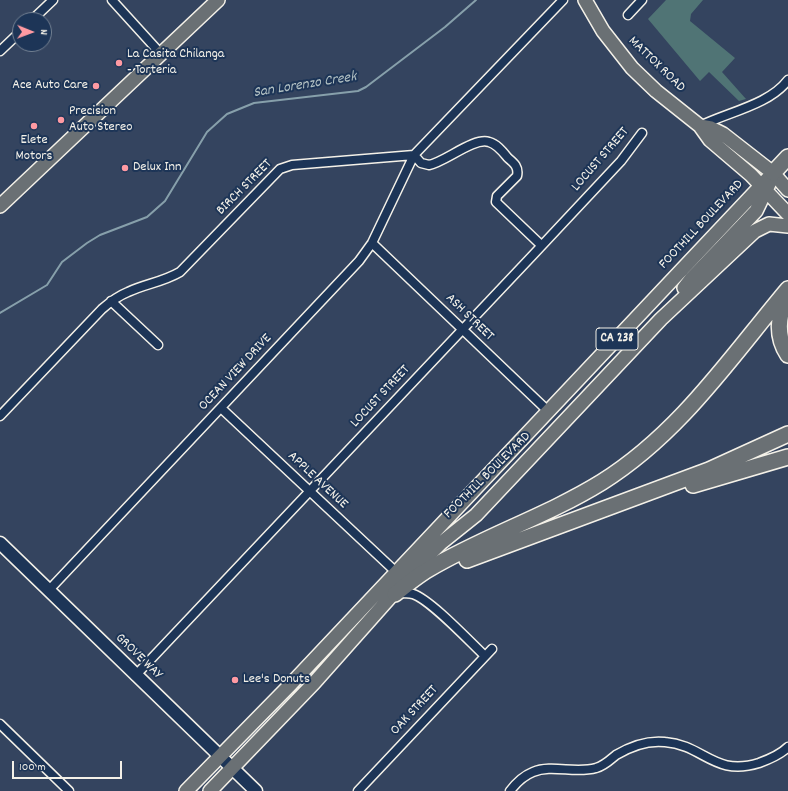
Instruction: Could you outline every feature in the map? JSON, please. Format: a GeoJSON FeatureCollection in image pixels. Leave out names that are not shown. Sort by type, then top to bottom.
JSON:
{"type":"FeatureCollection","features":[{"type":"Feature","properties":{"kind":"highway","name":"CA 238"},"geometry":{"type":"LineString","coordinates":[[773,173],[788,157]]}},
{"type":"Feature","properties":{"kind":"highway"},"geometry":{"type":"LineString","coordinates":[[395,594],[429,569],[573,499],[606,479],[634,459],[663,435],[693,405],[788,289]]}},
{"type":"Feature","properties":{"kind":"highway"},"geometry":{"type":"LineString","coordinates":[[788,297],[781,313],[779,328],[782,344],[788,355]]}},
{"type":"Feature","properties":{"kind":"highway"},"geometry":{"type":"LineString","coordinates":[[395,594],[440,570],[709,470],[788,434]]}},
{"type":"Feature","properties":{"kind":"highway"},"geometry":{"type":"LineString","coordinates":[[543,531],[633,502],[788,457]]}},
{"type":"Feature","properties":{"kind":"main road"},"geometry":{"type":"LineString","coordinates":[[0,205],[217,0]]}},
{"type":"Feature","properties":{"kind":"main road","name":"MATTOX ROAD"},"geometry":{"type":"LineString","coordinates":[[585,0],[602,31],[632,68],[656,91],[700,126]]}},
{"type":"Feature","properties":{"kind":"main road"},"geometry":{"type":"LineString","coordinates":[[700,126],[711,128],[723,134],[773,173],[788,190]]}},
{"type":"Feature","properties":{"kind":"main road"},"geometry":{"type":"LineString","coordinates":[[700,126],[715,144],[764,189],[788,214]]}},
{"type":"Feature","properties":{"kind":"main road","name":"CA 238"},"geometry":{"type":"LineString","coordinates":[[764,189],[773,173]]}},
{"type":"Feature","properties":{"kind":"main road","name":"FOOTHILL BOULEVARD"},"geometry":{"type":"LineString","coordinates":[[210,791],[314,683],[432,552],[476,515],[678,303],[691,279],[756,211],[764,189]]}},
{"type":"Feature","properties":{"kind":"main road","name":"FOOTHILL BOULEVARD"},"geometry":{"type":"LineString","coordinates":[[186,791],[290,685],[548,411],[764,189]]}},
{"type":"Feature","properties":{"kind":"main road"},"geometry":{"type":"LineString","coordinates":[[678,303],[758,228],[772,224],[788,226]]}},
{"type":"Feature","properties":{"kind":"main road","name":"GROVE WAY"},"geometry":{"type":"LineString","coordinates":[[0,543],[135,676],[185,721],[256,791]]}},
{"type":"Feature","properties":{"kind":"street"},"geometry":{"type":"LineString","coordinates":[[40,12],[53,0]]}},
{"type":"Feature","properties":{"kind":"street"},"geometry":{"type":"LineString","coordinates":[[112,0],[161,54]]}},
{"type":"Feature","properties":{"kind":"street"},"geometry":{"type":"LineString","coordinates":[[541,245],[496,202],[497,196],[518,172],[516,165],[495,145],[487,141],[478,142],[429,165],[421,163],[414,156],[563,0]]}},
{"type":"Feature","properties":{"kind":"street"},"geometry":{"type":"LineString","coordinates":[[628,15],[642,0]]}},
{"type":"Feature","properties":{"kind":"street"},"geometry":{"type":"LineString","coordinates":[[0,51],[12,40]]}},
{"type":"Feature","properties":{"kind":"street"},"geometry":{"type":"LineString","coordinates":[[700,126],[760,102],[776,93],[788,80]]}},
{"type":"Feature","properties":{"kind":"street","name":"LOCUST STREET"},"geometry":{"type":"LineString","coordinates":[[135,676],[310,492],[620,161],[642,133]]}},
{"type":"Feature","properties":{"kind":"street","name":"OCEAN VIEW DRIVE"},"geometry":{"type":"LineString","coordinates":[[49,590],[359,261],[372,243],[414,156]]}},
{"type":"Feature","properties":{"kind":"street","name":"BIRCH STREET"},"geometry":{"type":"LineString","coordinates":[[0,416],[111,301],[129,291],[162,281],[180,272],[275,173],[285,167],[414,156]]}},
{"type":"Feature","properties":{"kind":"street","name":"ASH STREET"},"geometry":{"type":"LineString","coordinates":[[372,243],[548,411]]}},
{"type":"Feature","properties":{"kind":"street"},"geometry":{"type":"LineString","coordinates":[[111,301],[158,345]]}},
{"type":"Feature","properties":{"kind":"street","name":"APPLE AVENUE"},"geometry":{"type":"LineString","coordinates":[[221,408],[396,572]]}},
{"type":"Feature","properties":{"kind":"street"},"geometry":{"type":"LineString","coordinates":[[395,594],[413,594],[421,598],[447,619],[485,656]]}},
{"type":"Feature","properties":{"kind":"street","name":"OAK STREET"},"geometry":{"type":"LineString","coordinates":[[358,791],[492,649]]}},
{"type":"Feature","properties":{"kind":"street"},"geometry":{"type":"LineString","coordinates":[[0,724],[69,791]]}},
{"type":"Feature","properties":{"kind":"street"},"geometry":{"type":"LineString","coordinates":[[510,791],[525,776],[540,770],[576,771],[597,768],[628,748],[648,742],[677,744],[720,765],[738,767],[771,758],[788,747]]}},
{"type":"Feature","properties":{"kind":"green space"},"geometry":{"type":"Polygon","coordinates":[[[666,0],[703,0],[691,14],[690,21],[735,58],[722,72],[746,99],[739,101],[709,72],[700,81],[648,19],[666,0]]]}},
{"type":"Feature","properties":{"kind":"waterway","name":"San Lorenzo Creek"},"geometry":{"type":"LineString","coordinates":[[0,313],[47,285],[62,262],[87,243],[100,235],[147,217],[165,201],[207,132],[227,114],[254,103],[358,91],[366,87],[445,27],[476,0]]}},
{"type":"Feature","properties":{"kind":"place","name":"La Casita Chilanga - Torteria"},"geometry":{"type":"Point","coordinates":[119,63]}},
{"type":"Feature","properties":{"kind":"place","name":"Ace Auto Care"},"geometry":{"type":"Point","coordinates":[96,86]}},
{"type":"Feature","properties":{"kind":"place","name":"Precision Auto Stereo"},"geometry":{"type":"Point","coordinates":[61,120]}},
{"type":"Feature","properties":{"kind":"place","name":"Elete Motors"},"geometry":{"type":"Point","coordinates":[34,126]}},
{"type":"Feature","properties":{"kind":"place","name":"Delux Inn"},"geometry":{"type":"Point","coordinates":[125,168]}},
{"type":"Feature","properties":{"kind":"place","name":"Lee's Donuts"},"geometry":{"type":"Point","coordinates":[235,680]}}]}
